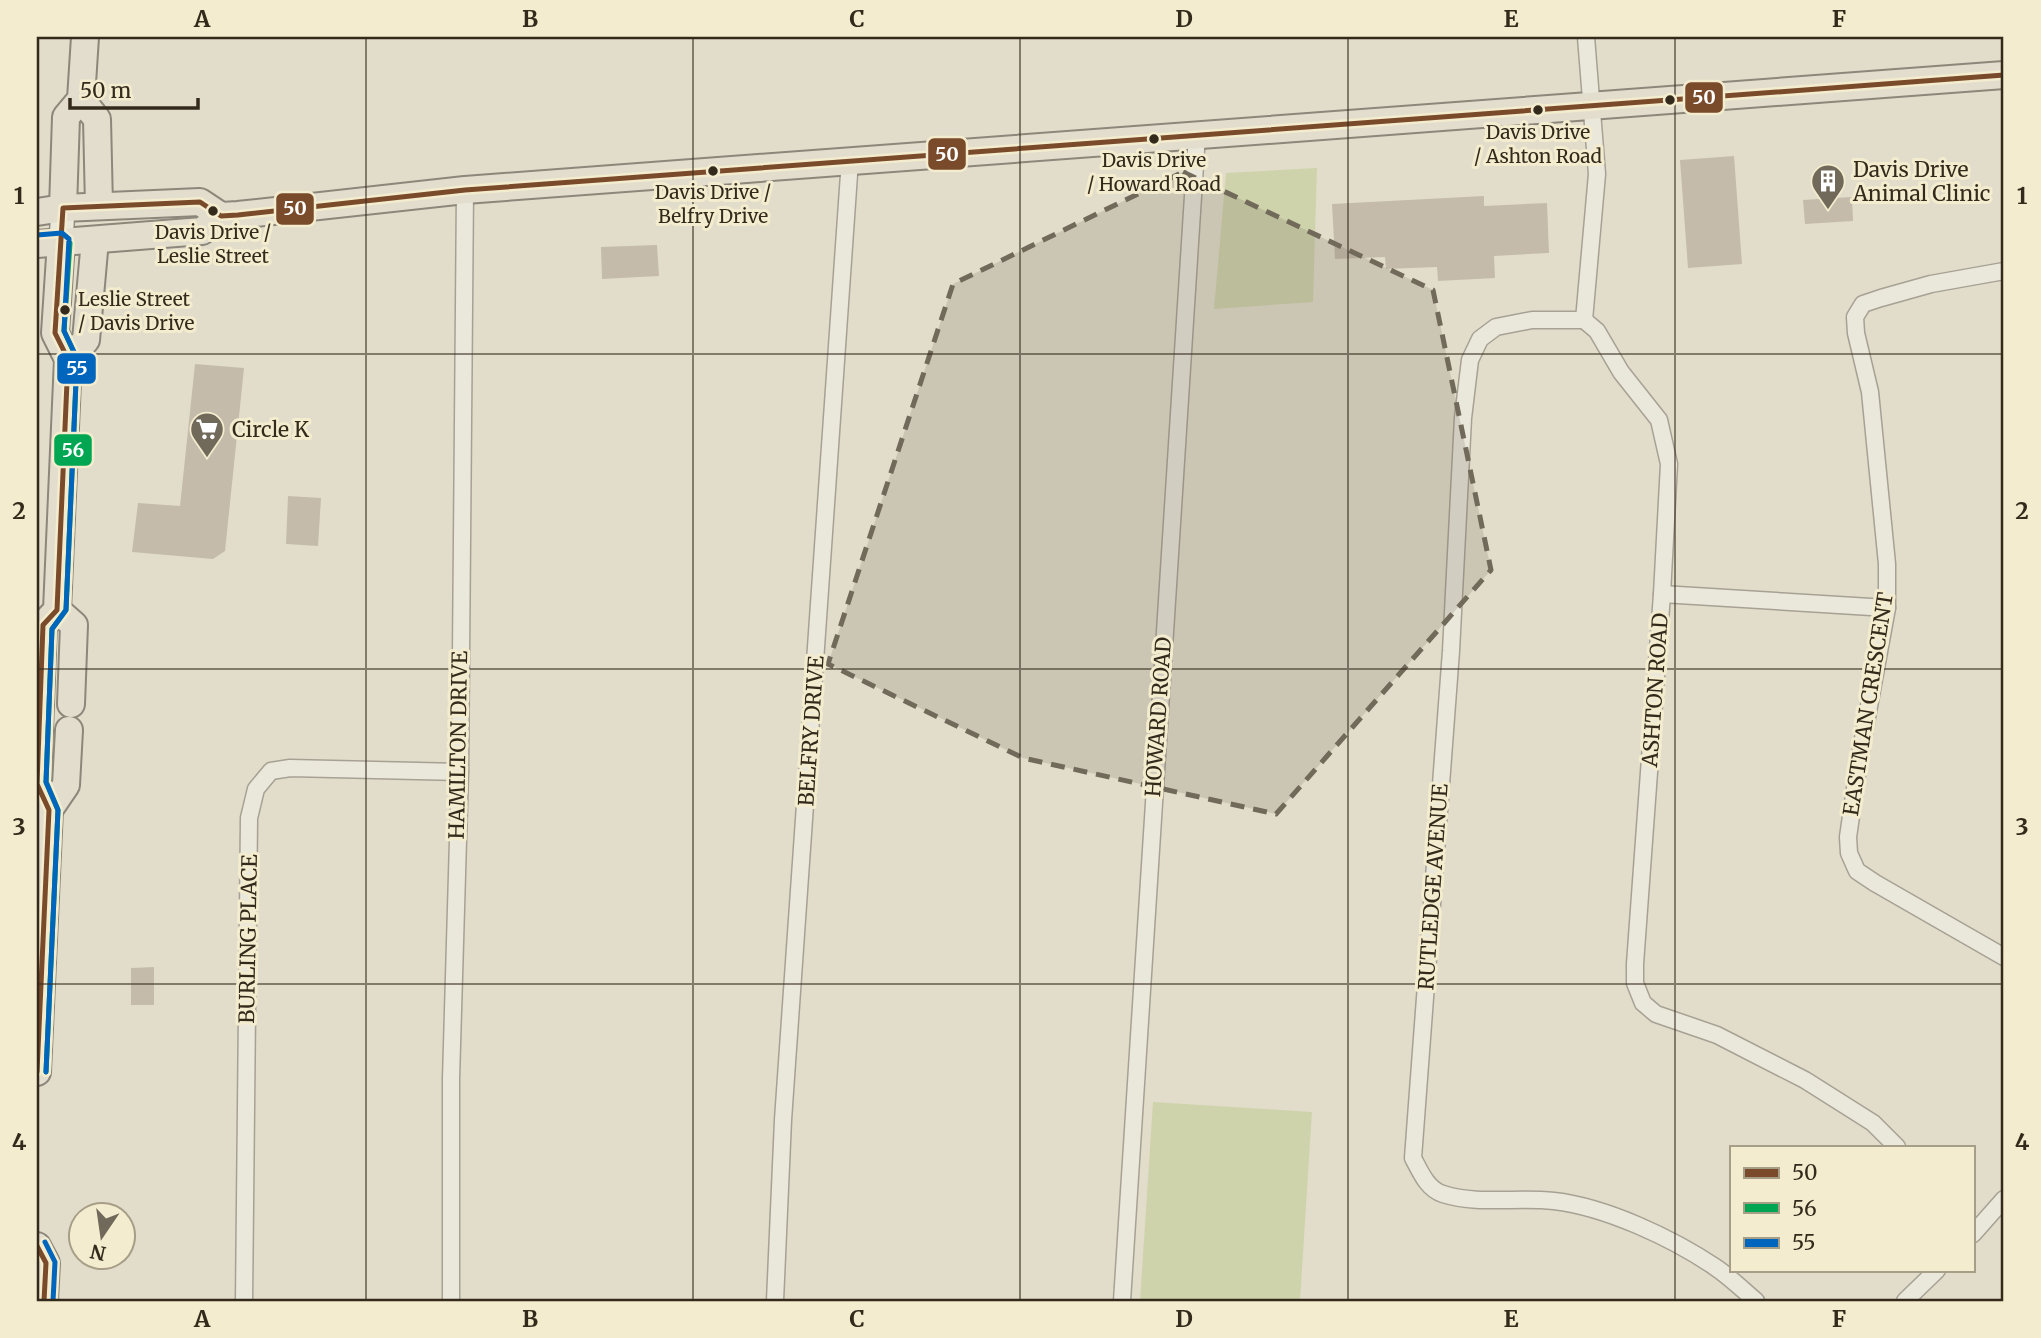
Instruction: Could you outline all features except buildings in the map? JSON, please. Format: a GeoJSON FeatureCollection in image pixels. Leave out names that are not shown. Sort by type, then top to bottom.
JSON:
{"type":"FeatureCollection","features":[{"type":"Feature","properties":{"kind":"main road"},"geometry":{"type":"LineString","coordinates":[[37,1072],[49,810],[37,783],[43,625],[57,610],[68,359],[55,333],[49,243],[63,208],[66,117],[81,99],[85,37]]}},
{"type":"Feature","properties":{"kind":"main road"},"geometry":{"type":"LineString","coordinates":[[49,243],[202,231],[221,216],[465,190],[2004,75]]}},
{"type":"Feature","properties":{"kind":"main road"},"geometry":{"type":"LineString","coordinates":[[68,359],[86,340],[99,206],[97,119],[81,99]]}},
{"type":"Feature","properties":{"kind":"main road"},"geometry":{"type":"LineString","coordinates":[[37,212],[63,208],[200,202],[221,216]]}},
{"type":"Feature","properties":{"kind":"main road"},"geometry":{"type":"LineString","coordinates":[[49,810],[66,785],[71,704],[74,625],[57,610]]}},
{"type":"Feature","properties":{"kind":"main road"},"geometry":{"type":"LineString","coordinates":[[37,1246],[46,1262],[44,1301]]}},
{"type":"Feature","properties":{"kind":"street"},"geometry":{"type":"LineString","coordinates":[[1584,320],[1597,174],[1586,37]]}},
{"type":"Feature","properties":{"kind":"street","name":"HOWARD ROAD"},"geometry":{"type":"LineString","coordinates":[[1122,1301],[1197,134]]}},
{"type":"Feature","properties":{"kind":"street","name":"BELFRY DRIVE"},"geometry":{"type":"LineString","coordinates":[[775,1301],[784,1106],[850,160]]}},
{"type":"Feature","properties":{"kind":"street","name":"HAMILTON DRIVE"},"geometry":{"type":"LineString","coordinates":[[451,1301],[451,1079],[460,772],[465,190]]}},
{"type":"Feature","properties":{"kind":"street","name":"EASTMAN CRESCENT"},"geometry":{"type":"LineString","coordinates":[[2004,271],[1931,284],[1881,298],[1863,304],[1855,317],[1856,333],[1870,392],[1887,564],[1887,608],[1848,837],[1849,853],[1857,871],[2004,957]]}},
{"type":"Feature","properties":{"kind":"street","name":"RUTLEDGE AVENUE"},"geometry":{"type":"LineString","coordinates":[[1584,320],[1532,320],[1496,327],[1480,339],[1470,360],[1463,418],[1451,651],[1413,1158],[1424,1179],[1439,1193],[1461,1199],[1555,1201],[1606,1214],[1659,1235],[1716,1268],[1756,1301]]}},
{"type":"Feature","properties":{"kind":"street","name":"ASHTON ROAD"},"geometry":{"type":"LineString","coordinates":[[1584,320],[1597,331],[1621,372],[1659,420],[1669,464],[1635,983],[1643,1003],[1656,1014],[1717,1035],[1805,1080],[1872,1124],[1896,1146]]}},
{"type":"Feature","properties":{"kind":"street"},"geometry":{"type":"LineString","coordinates":[[1662,594],[1887,608]]}},
{"type":"Feature","properties":{"kind":"street","name":"BURLING PLACE"},"geometry":{"type":"LineString","coordinates":[[244,1301],[249,818],[256,789],[271,771],[290,768],[460,772]]}},
{"type":"Feature","properties":{"kind":"street"},"geometry":{"type":"LineString","coordinates":[[1975,1227],[2004,1199]]}},
{"type":"Feature","properties":{"kind":"street"},"geometry":{"type":"LineString","coordinates":[[1905,1301],[1935,1272]]}},
{"type":"Feature","properties":{"kind":"highlighted area"},"geometry":{"type":"Polygon","coordinates":[[[1183,172],[1433,290],[1491,570],[1276,814],[1023,758],[828,664],[953,284],[1183,172]]]}},
{"type":"Feature","properties":{"kind":"green space"},"geometry":{"type":"Polygon","coordinates":[[[1317,168],[1313,302],[1214,309],[1226,173],[1317,168]]]}},
{"type":"Feature","properties":{"kind":"green space"},"geometry":{"type":"Polygon","coordinates":[[[1153,1102],[1312,1112],[1300,1301],[1140,1301],[1153,1102]]]}},
{"type":"Feature","properties":{"kind":"transit line","name":"50"},"geometry":{"type":"LineString","coordinates":[[37,1072],[49,810],[37,784],[43,625],[57,610],[68,359],[55,333],[63,208],[200,202],[221,216],[238,215],[465,190],[2004,75]]}},
{"type":"Feature","properties":{"kind":"transit line","name":"55"},"geometry":{"type":"LineString","coordinates":[[37,235],[62,233],[69,239],[64,331],[77,358],[66,610],[52,629],[46,782],[58,810],[46,1072]]}},
{"type":"Feature","properties":{"kind":"transit line","name":"56"},"geometry":{"type":"LineString","coordinates":[[46,1072],[58,810],[46,782],[52,629],[66,610],[77,359],[64,331],[70,243]]}},
{"type":"Feature","properties":{"kind":"transit line","name":"55"},"geometry":{"type":"LineString","coordinates":[[45,1242],[55,1262],[53,1301]]}},
{"type":"Feature","properties":{"kind":"transit line","name":"50"},"geometry":{"type":"LineString","coordinates":[[37,1246],[46,1263],[44,1301]]}},
{"type":"Feature","properties":{"kind":"place","name":"Davis Drive / Ashton Road"},"geometry":{"type":"Point","coordinates":[1538,110]}},
{"type":"Feature","properties":{"kind":"place","name":"Davis Drive / Howard Road"},"geometry":{"type":"Point","coordinates":[1154,139]}},
{"type":"Feature","properties":{"kind":"place","name":"Davis Drive / Belfry Drive"},"geometry":{"type":"Point","coordinates":[713,171]}},
{"type":"Feature","properties":{"kind":"place","name":"Davis Drive / Leslie Street"},"geometry":{"type":"Point","coordinates":[213,211]}},
{"type":"Feature","properties":{"kind":"place","name":"Davis Drive Animal Clinic"},"geometry":{"type":"Point","coordinates":[1828,211]}},
{"type":"Feature","properties":{"kind":"place","name":"Leslie Street / Davis Drive"},"geometry":{"type":"Point","coordinates":[65,310]}},
{"type":"Feature","properties":{"kind":"place","name":"Circle K"},"geometry":{"type":"Point","coordinates":[207,459]}}]}
